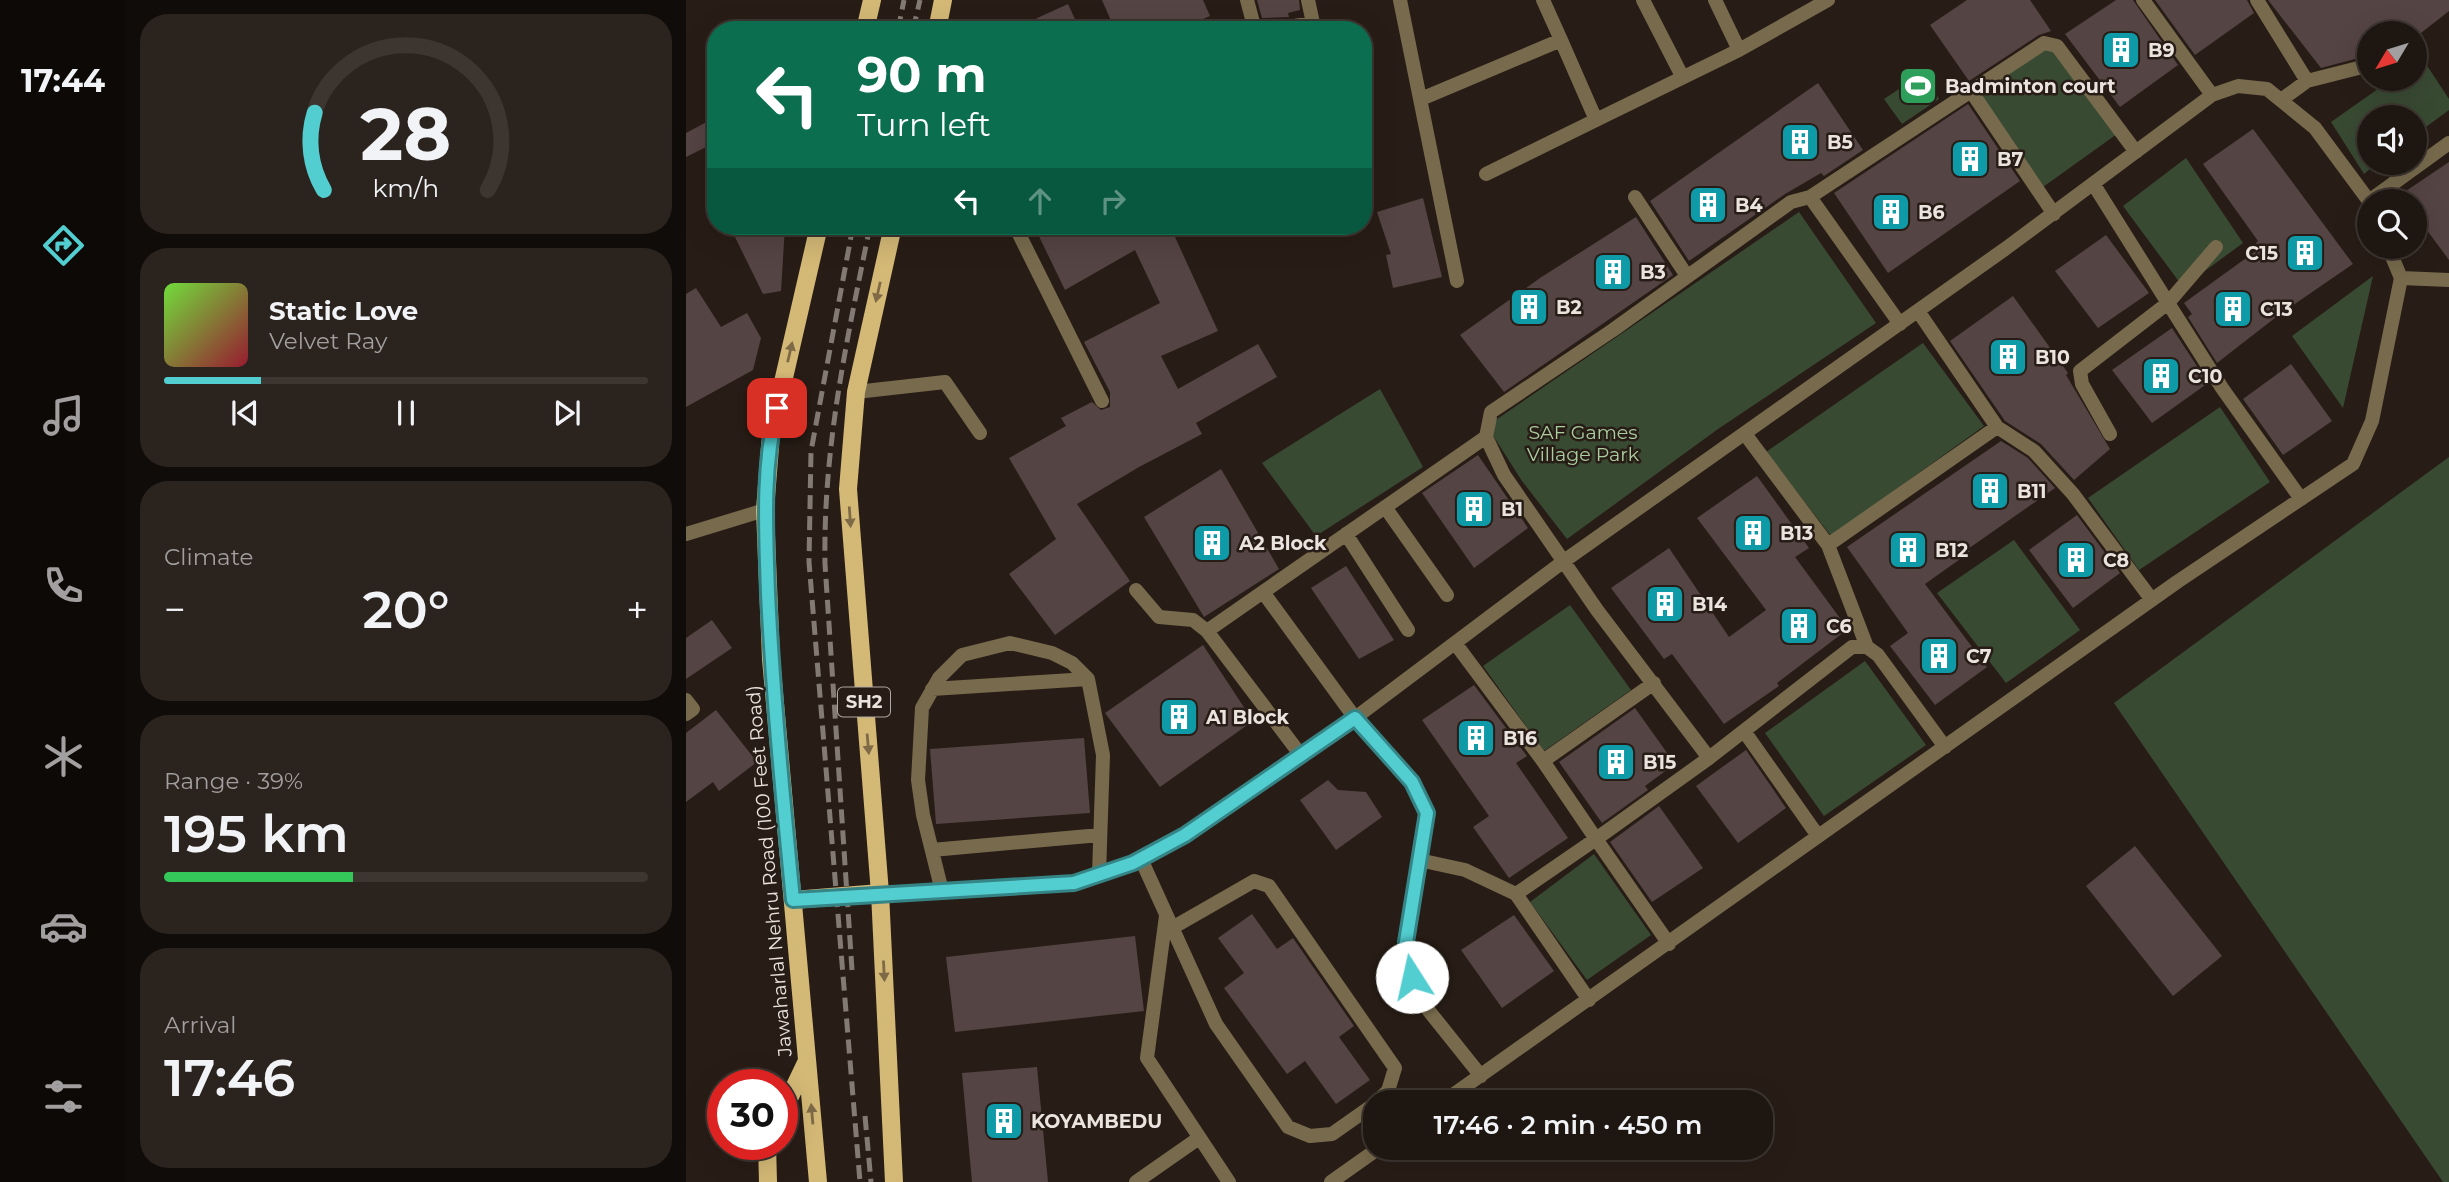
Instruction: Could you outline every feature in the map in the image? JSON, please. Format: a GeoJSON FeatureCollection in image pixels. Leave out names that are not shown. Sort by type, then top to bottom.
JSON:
{"type":"FeatureCollection","features":[{"type":"Feature","properties":{"kind":"main road"},"geometry":{"type":"LineString","coordinates":[[867,21],[872,0]]}},
{"type":"Feature","properties":{"kind":"main road"},"geometry":{"type":"LineString","coordinates":[[939,21],[943,0]]}},
{"type":"Feature","properties":{"kind":"main road","name":"Jawaharlal Nehru Road (100 Feet Road)"},"geometry":{"type":"LineString","coordinates":[[817,235],[771,434],[765,510],[771,659],[818,1182]]}},
{"type":"Feature","properties":{"kind":"main road","name":"SH2"},"geometry":{"type":"LineString","coordinates":[[891,235],[856,391],[848,489],[880,893],[894,1182]]}},
{"type":"Feature","properties":{"kind":"main road"},"geometry":{"type":"LineString","coordinates":[[793,900],[880,893]]}},
{"type":"Feature","properties":{"kind":"main road"},"geometry":{"type":"LineString","coordinates":[[798,1080],[807,1061]]}},
{"type":"Feature","properties":{"kind":"main road"},"geometry":{"type":"LineString","coordinates":[[767,1160],[768,1182]]}},
{"type":"Feature","properties":{"kind":"street"},"geometry":{"type":"LineString","coordinates":[[1247,0],[1253,21]]}},
{"type":"Feature","properties":{"kind":"street"},"geometry":{"type":"LineString","coordinates":[[1308,0],[1313,21]]}},
{"type":"Feature","properties":{"kind":"street"},"geometry":{"type":"LineString","coordinates":[[1400,0],[1457,281]]}},
{"type":"Feature","properties":{"kind":"street"},"geometry":{"type":"LineString","coordinates":[[1543,0],[1596,120]]}},
{"type":"Feature","properties":{"kind":"street"},"geometry":{"type":"LineString","coordinates":[[1643,0],[1682,76]]}},
{"type":"Feature","properties":{"kind":"street"},"geometry":{"type":"LineString","coordinates":[[1715,0],[1739,50]]}},
{"type":"Feature","properties":{"kind":"street"},"geometry":{"type":"LineString","coordinates":[[1486,174],[1739,50],[1810,4],[1828,0]]}},
{"type":"Feature","properties":{"kind":"street"},"geometry":{"type":"LineString","coordinates":[[2143,0],[2212,95]]}},
{"type":"Feature","properties":{"kind":"street"},"geometry":{"type":"LineString","coordinates":[[2257,0],[2307,81]]}},
{"type":"Feature","properties":{"kind":"street"},"geometry":{"type":"LineString","coordinates":[[1421,99],[1561,40]]}},
{"type":"Feature","properties":{"kind":"street"},"geometry":{"type":"LineString","coordinates":[[1709,758],[1504,475],[1486,437],[1491,412],[1613,330],[1791,202],[1810,197],[2038,47],[2050,43],[2057,47],[2136,152]]}},
{"type":"Feature","properties":{"kind":"street"},"geometry":{"type":"LineString","coordinates":[[2281,100],[2307,81],[2357,68]]}},
{"type":"Feature","properties":{"kind":"street"},"geometry":{"type":"LineString","coordinates":[[880,893],[1074,883],[1141,859],[1185,835],[1355,718],[1564,561],[2054,214],[2212,95],[2238,86],[2267,89],[2315,128],[2360,189]]}},
{"type":"Feature","properties":{"kind":"street"},"geometry":{"type":"LineString","coordinates":[[1971,91],[2054,214]]}},
{"type":"Feature","properties":{"kind":"street"},"geometry":{"type":"LineString","coordinates":[[2387,189],[2449,143]]}},
{"type":"Feature","properties":{"kind":"street"},"geometry":{"type":"LineString","coordinates":[[2094,185],[2222,388],[2301,499]]}},
{"type":"Feature","properties":{"kind":"street"},"geometry":{"type":"LineString","coordinates":[[1635,197],[1687,275]]}},
{"type":"Feature","properties":{"kind":"street"},"geometry":{"type":"LineString","coordinates":[[1810,197],[1900,324]]}},
{"type":"Feature","properties":{"kind":"street"},"geometry":{"type":"LineString","coordinates":[[1019,235],[1101,401]]}},
{"type":"Feature","properties":{"kind":"street"},"geometry":{"type":"LineString","coordinates":[[2110,434],[2082,384],[2080,371],[2168,303],[2216,247]]}},
{"type":"Feature","properties":{"kind":"street"},"geometry":{"type":"LineString","coordinates":[[1461,1090],[2152,600],[2353,464],[2372,421],[2402,278],[2393,259]]}},
{"type":"Feature","properties":{"kind":"street"},"geometry":{"type":"LineString","coordinates":[[2402,278],[2449,280]]}},
{"type":"Feature","properties":{"kind":"street"},"geometry":{"type":"LineString","coordinates":[[1918,311],[1997,426],[2034,452],[2073,494],[2152,600]]}},
{"type":"Feature","properties":{"kind":"street"},"geometry":{"type":"LineString","coordinates":[[856,391],[945,382],[981,433]]}},
{"type":"Feature","properties":{"kind":"street"},"geometry":{"type":"LineString","coordinates":[[1828,545],[1997,426]]}},
{"type":"Feature","properties":{"kind":"street"},"geometry":{"type":"LineString","coordinates":[[1745,434],[1828,545],[1867,647],[1878,656],[1945,747]]}},
{"type":"Feature","properties":{"kind":"street"},"geometry":{"type":"LineString","coordinates":[[1207,631],[1486,437]]}},
{"type":"Feature","properties":{"kind":"street"},"geometry":{"type":"LineString","coordinates":[[1385,507],[1447,596]]}},
{"type":"Feature","properties":{"kind":"street"},"geometry":{"type":"LineString","coordinates":[[686,534],[765,510]]}},
{"type":"Feature","properties":{"kind":"street"},"geometry":{"type":"LineString","coordinates":[[1346,534],[1408,630]]}},
{"type":"Feature","properties":{"kind":"street"},"geometry":{"type":"LineString","coordinates":[[1136,590],[1159,617],[1193,620],[1207,631],[1300,754]]}},
{"type":"Feature","properties":{"kind":"street"},"geometry":{"type":"LineString","coordinates":[[1262,592],[1355,718],[1412,782],[1427,813],[1406,942],[1412,977],[1429,1011],[1481,1076]]}},
{"type":"Feature","properties":{"kind":"street"},"geometry":{"type":"LineString","coordinates":[[942,891],[918,780],[922,708],[932,689],[962,655],[1010,643],[1052,653],[1072,663],[1088,679],[1103,755],[1099,874]]}},
{"type":"Feature","properties":{"kind":"street"},"geometry":{"type":"LineString","coordinates":[[1455,643],[1543,761],[1669,944]]}},
{"type":"Feature","properties":{"kind":"street"},"geometry":{"type":"LineString","coordinates":[[1516,894],[1709,758],[1852,647],[1867,647]]}},
{"type":"Feature","properties":{"kind":"street"},"geometry":{"type":"LineString","coordinates":[[932,689],[1088,679]]}},
{"type":"Feature","properties":{"kind":"street"},"geometry":{"type":"LineString","coordinates":[[1543,761],[1654,683]]}},
{"type":"Feature","properties":{"kind":"street"},"geometry":{"type":"LineString","coordinates":[[686,700],[693,709],[686,714]]}},
{"type":"Feature","properties":{"kind":"street"},"geometry":{"type":"LineString","coordinates":[[1744,731],[1818,836]]}},
{"type":"Feature","properties":{"kind":"street"},"geometry":{"type":"LineString","coordinates":[[932,850],[1100,835]]}},
{"type":"Feature","properties":{"kind":"street"},"geometry":{"type":"LineString","coordinates":[[1141,859],[1216,1024],[1288,1127],[1310,1136],[1332,1134],[1363,1112]]}},
{"type":"Feature","properties":{"kind":"street"},"geometry":{"type":"LineString","coordinates":[[1419,860],[1465,870],[1516,894],[1589,1000]]}},
{"type":"Feature","properties":{"kind":"street"},"geometry":{"type":"LineString","coordinates":[[1169,921],[1254,881],[1269,886],[1395,1068],[1388,1090]]}},
{"type":"Feature","properties":{"kind":"street"},"geometry":{"type":"LineString","coordinates":[[1169,921],[1147,1058],[1229,1182]]}},
{"type":"Feature","properties":{"kind":"street"},"geometry":{"type":"LineString","coordinates":[[1136,1182],[1199,1138]]}},
{"type":"Feature","properties":{"kind":"street"},"geometry":{"type":"LineString","coordinates":[[1331,1182],[1363,1159]]}},
{"type":"Feature","properties":{"kind":"green space"},"geometry":{"type":"Polygon","coordinates":[[[2050,43],[2117,134],[2043,187],[1980,96],[2050,43]]]}},
{"type":"Feature","properties":{"kind":"green space"},"geometry":{"type":"Polygon","coordinates":[[[2427,66],[2449,99],[2449,110],[2427,126],[2427,105],[2357,105],[2357,163],[2331,122],[2375,91],[2427,91],[2427,66]]]}},
{"type":"Feature","properties":{"kind":"green space","name":"Badminton court"},"geometry":{"type":"Polygon","coordinates":[[[1923,73],[1939,99],[1902,124],[1884,99],[1923,73]]]}},
{"type":"Feature","properties":{"kind":"green space"},"geometry":{"type":"Polygon","coordinates":[[[2186,158],[2243,243],[2183,287],[2123,206],[2186,158]]]}},
{"type":"Feature","properties":{"kind":"green space","name":"SAF Games Village Park"},"geometry":{"type":"Polygon","coordinates":[[[1799,212],[1876,323],[1718,429],[1567,539],[1522,481],[1487,426],[1799,212]]]}},
{"type":"Feature","properties":{"kind":"green space"},"geometry":{"type":"Polygon","coordinates":[[[2373,276],[2343,408],[2292,336],[2373,276]]]}},
{"type":"Feature","properties":{"kind":"green space"},"geometry":{"type":"Polygon","coordinates":[[[1923,343],[1984,426],[1831,536],[1766,452],[1923,343]]]}},
{"type":"Feature","properties":{"kind":"green space"},"geometry":{"type":"Polygon","coordinates":[[[1380,389],[1423,467],[1316,536],[1262,463],[1380,389]]]}},
{"type":"Feature","properties":{"kind":"green space"},"geometry":{"type":"Polygon","coordinates":[[[2220,407],[2270,482],[2139,570],[2088,498],[2220,407]]]}},
{"type":"Feature","properties":{"kind":"green space"},"geometry":{"type":"Polygon","coordinates":[[[2449,457],[2449,1182],[2443,1182],[2114,703],[2449,457]]]}},
{"type":"Feature","properties":{"kind":"green space"},"geometry":{"type":"Polygon","coordinates":[[[2014,540],[2080,630],[2006,683],[1937,593],[2014,540]]]}},
{"type":"Feature","properties":{"kind":"green space"},"geometry":{"type":"Polygon","coordinates":[[[1570,605],[1631,690],[1544,751],[1483,666],[1570,605]]]}},
{"type":"Feature","properties":{"kind":"green space"},"geometry":{"type":"Polygon","coordinates":[[[1865,661],[1926,745],[1824,816],[1765,733],[1865,661]]]}},
{"type":"Feature","properties":{"kind":"green space"},"geometry":{"type":"Polygon","coordinates":[[[1594,854],[1651,935],[1587,980],[1530,902],[1594,854]]]}},
{"type":"Feature","properties":{"kind":"building"},"geometry":{"type":"Polygon","coordinates":[[[1102,0],[1203,0],[1210,16],[1198,21],[1111,21],[1102,0]]]}},
{"type":"Feature","properties":{"kind":"building"},"geometry":{"type":"Polygon","coordinates":[[[1257,0],[1299,0],[1300,10],[1288,13],[1289,17],[1262,18],[1257,0]]]}},
{"type":"Feature","properties":{"kind":"building"},"geometry":{"type":"Polygon","coordinates":[[[1967,0],[2030,0],[2051,31],[2039,35],[1969,81],[1930,25],[1967,0]]]}},
{"type":"Feature","properties":{"kind":"building","name":"B9"},"geometry":{"type":"Polygon","coordinates":[[[2116,0],[2133,0],[2178,65],[2120,107],[2065,34],[2116,0]]]}},
{"type":"Feature","properties":{"kind":"building"},"geometry":{"type":"Polygon","coordinates":[[[2155,0],[2247,0],[2254,13],[2195,55],[2155,0]]]}},
{"type":"Feature","properties":{"kind":"building"},"geometry":{"type":"Polygon","coordinates":[[[2268,0],[2449,0],[2449,11],[2427,28],[2427,21],[2357,21],[2357,58],[2321,68],[2268,0]]]}},
{"type":"Feature","properties":{"kind":"building"},"geometry":{"type":"Polygon","coordinates":[[[1068,4],[1076,21],[1031,21],[1068,4]]]}},
{"type":"Feature","properties":{"kind":"building"},"geometry":{"type":"Polygon","coordinates":[[[1818,83],[1863,150],[1824,176],[1821,173],[1785,194],[1689,261],[1650,201],[1818,83]]]}},
{"type":"Feature","properties":{"kind":"building"},"geometry":{"type":"Polygon","coordinates":[[[1968,104],[2020,181],[1888,273],[1834,193],[1968,104]]]}},
{"type":"Feature","properties":{"kind":"building"},"geometry":{"type":"Polygon","coordinates":[[[707,122],[707,146],[686,157],[686,133],[707,122]]]}},
{"type":"Feature","properties":{"kind":"building"},"geometry":{"type":"Polygon","coordinates":[[[2253,129],[2353,264],[2280,314],[2217,363],[2188,317],[2192,314],[2184,303],[2260,248],[2256,243],[2258,241],[2203,164],[2253,129]]]}},
{"type":"Feature","properties":{"kind":"building"},"geometry":{"type":"Polygon","coordinates":[[[2449,162],[2449,260],[2427,230],[2427,189],[2409,189],[2449,162]]]}},
{"type":"Feature","properties":{"kind":"building"},"geometry":{"type":"Polygon","coordinates":[[[1423,198],[1442,277],[1393,288],[1386,255],[1391,254],[1377,212],[1423,198]]]}},
{"type":"Feature","properties":{"kind":"building"},"geometry":{"type":"Polygon","coordinates":[[[1636,217],[1673,275],[1504,392],[1460,335],[1540,278],[1636,217]]]}},
{"type":"Feature","properties":{"kind":"building"},"geometry":{"type":"Polygon","coordinates":[[[734,235],[784,235],[781,291],[763,294],[734,235]]]}},
{"type":"Feature","properties":{"kind":"building"},"geometry":{"type":"Polygon","coordinates":[[[1038,235],[1174,235],[1218,331],[1161,356],[1178,389],[1258,344],[1277,377],[1196,423],[1202,434],[1077,504],[1130,581],[1055,635],[1009,574],[1056,539],[1009,458],[1066,426],[1061,418],[1092,402],[1101,410],[1110,407],[1110,392],[1084,342],[1160,303],[1135,250],[1065,290],[1038,235]]]}},
{"type":"Feature","properties":{"kind":"building"},"geometry":{"type":"Polygon","coordinates":[[[2106,235],[2149,293],[2098,328],[2055,271],[2106,235]]]}},
{"type":"Feature","properties":{"kind":"building"},"geometry":{"type":"Polygon","coordinates":[[[696,288],[721,327],[747,313],[761,338],[753,370],[686,407],[686,294],[696,288]]]}},
{"type":"Feature","properties":{"kind":"building"},"geometry":{"type":"Polygon","coordinates":[[[2013,296],[2068,373],[2066,375],[2110,449],[2074,480],[2041,444],[2005,421],[1950,341],[2013,296]]]}},
{"type":"Feature","properties":{"kind":"building","name":"C10"},"geometry":{"type":"Polygon","coordinates":[[[2172,328],[2208,383],[2152,423],[2112,370],[2172,328]]]}},
{"type":"Feature","properties":{"kind":"building"},"geometry":{"type":"Polygon","coordinates":[[[2291,364],[2332,421],[2283,455],[2243,399],[2291,364]]]}},
{"type":"Feature","properties":{"kind":"building"},"geometry":{"type":"Polygon","coordinates":[[[2001,441],[2028,458],[2055,488],[1968,549],[1970,552],[1925,584],[1987,667],[1935,705],[1890,646],[1908,633],[1847,547],[2001,441]]]}},
{"type":"Feature","properties":{"kind":"building","name":"B1"},"geometry":{"type":"Polygon","coordinates":[[[1478,455],[1528,528],[1474,568],[1422,493],[1478,455]]]}},
{"type":"Feature","properties":{"kind":"building","name":"A2 Block"},"geometry":{"type":"Polygon","coordinates":[[[1221,469],[1279,569],[1204,617],[1144,517],[1221,469]]]}},
{"type":"Feature","properties":{"kind":"building"},"geometry":{"type":"Polygon","coordinates":[[[1757,476],[1809,548],[1795,557],[1848,629],[1777,683],[1779,686],[1724,724],[1672,654],[1664,659],[1611,588],[1669,548],[1729,637],[1766,610],[1697,518],[1757,476]]]}},
{"type":"Feature","properties":{"kind":"building","name":"C8"},"geometry":{"type":"Polygon","coordinates":[[[2077,515],[2120,573],[2073,608],[2029,550],[2077,515]]]}},
{"type":"Feature","properties":{"kind":"building"},"geometry":{"type":"Polygon","coordinates":[[[1346,566],[1394,640],[1359,659],[1311,588],[1346,566]]]}},
{"type":"Feature","properties":{"kind":"building"},"geometry":{"type":"Polygon","coordinates":[[[712,620],[732,648],[686,679],[686,638],[712,620]]]}},
{"type":"Feature","properties":{"kind":"building","name":"A1 Block"},"geometry":{"type":"Polygon","coordinates":[[[1203,645],[1253,721],[1160,787],[1105,713],[1203,645]]]}},
{"type":"Feature","properties":{"kind":"building"},"geometry":{"type":"Polygon","coordinates":[[[1474,685],[1527,756],[1516,763],[1568,838],[1509,878],[1473,827],[1489,816],[1422,720],[1474,685]]]}},
{"type":"Feature","properties":{"kind":"building","name":"B15"},"geometry":{"type":"Polygon","coordinates":[[[1635,708],[1675,764],[1645,786],[1648,790],[1602,823],[1559,762],[1635,708]]]}},
{"type":"Feature","properties":{"kind":"building"},"geometry":{"type":"Polygon","coordinates":[[[716,710],[757,762],[719,791],[713,782],[686,802],[686,733],[716,710]]]}},
{"type":"Feature","properties":{"kind":"building"},"geometry":{"type":"Polygon","coordinates":[[[1084,738],[1090,813],[936,824],[930,749],[1084,738]]]}},
{"type":"Feature","properties":{"kind":"building"},"geometry":{"type":"Polygon","coordinates":[[[1746,750],[1786,808],[1738,843],[1696,786],[1746,750]]]}},
{"type":"Feature","properties":{"kind":"building"},"geometry":{"type":"Polygon","coordinates":[[[1328,780],[1338,790],[1366,792],[1382,817],[1336,850],[1300,800],[1328,780]]]}},
{"type":"Feature","properties":{"kind":"building"},"geometry":{"type":"Polygon","coordinates":[[[1659,806],[1703,868],[1652,902],[1610,842],[1659,806]]]}},
{"type":"Feature","properties":{"kind":"building"},"geometry":{"type":"Polygon","coordinates":[[[2135,846],[2222,956],[2173,996],[2086,886],[2135,846]]]}},
{"type":"Feature","properties":{"kind":"building"},"geometry":{"type":"Polygon","coordinates":[[[1252,914],[1277,949],[1293,938],[1354,1026],[1339,1037],[1370,1080],[1336,1104],[1305,1061],[1287,1074],[1224,988],[1244,973],[1218,938],[1252,914]]]}},
{"type":"Feature","properties":{"kind":"building"},"geometry":{"type":"Polygon","coordinates":[[[1514,915],[1554,971],[1502,1008],[1461,950],[1514,915]]]}},
{"type":"Feature","properties":{"kind":"building"},"geometry":{"type":"Polygon","coordinates":[[[1135,936],[1144,1011],[955,1032],[946,957],[1135,936]]]}},
{"type":"Feature","properties":{"kind":"building","name":"KOYAMBEDU"},"geometry":{"type":"Polygon","coordinates":[[[1037,1067],[1048,1182],[972,1182],[962,1073],[1037,1067]]]}},
{"type":"Feature","properties":{"kind":"railway"},"geometry":{"type":"LineString","coordinates":[[900,21],[904,0]]}},
{"type":"Feature","properties":{"kind":"railway"},"geometry":{"type":"LineString","coordinates":[[915,21],[920,0]]}},
{"type":"Feature","properties":{"kind":"railway"},"geometry":{"type":"LineString","coordinates":[[851,235],[811,451],[809,562],[860,1182]]}},
{"type":"Feature","properties":{"kind":"railway"},"geometry":{"type":"LineString","coordinates":[[852,970],[825,564],[825,520],[838,394],[868,235]]}},
{"type":"Feature","properties":{"kind":"railway"},"geometry":{"type":"LineString","coordinates":[[865,1116],[871,1182]]}},
{"type":"Feature","properties":{"kind":"place","name":"B9"},"geometry":{"type":"Point","coordinates":[2121,50]}},
{"type":"Feature","properties":{"kind":"place","name":"Badminton court"},"geometry":{"type":"Point","coordinates":[1918,86]}},
{"type":"Feature","properties":{"kind":"place","name":"B5"},"geometry":{"type":"Point","coordinates":[1800,142]}},
{"type":"Feature","properties":{"kind":"place","name":"B7"},"geometry":{"type":"Point","coordinates":[1970,159]}},
{"type":"Feature","properties":{"kind":"place","name":"B4"},"geometry":{"type":"Point","coordinates":[1708,205]}},
{"type":"Feature","properties":{"kind":"place","name":"B6"},"geometry":{"type":"Point","coordinates":[1891,212]}},
{"type":"Feature","properties":{"kind":"place","name":"C15"},"geometry":{"type":"Point","coordinates":[2305,253]}},
{"type":"Feature","properties":{"kind":"place","name":"B3"},"geometry":{"type":"Point","coordinates":[1613,272]}},
{"type":"Feature","properties":{"kind":"place","name":"B2"},"geometry":{"type":"Point","coordinates":[1529,307]}},
{"type":"Feature","properties":{"kind":"place","name":"C13"},"geometry":{"type":"Point","coordinates":[2233,309]}},
{"type":"Feature","properties":{"kind":"place","name":"B10"},"geometry":{"type":"Point","coordinates":[2008,357]}},
{"type":"Feature","properties":{"kind":"place","name":"C10"},"geometry":{"type":"Point","coordinates":[2161,376]}},
{"type":"Feature","properties":{"kind":"place","name":"B11"},"geometry":{"type":"Point","coordinates":[1990,491]}},
{"type":"Feature","properties":{"kind":"place","name":"B1"},"geometry":{"type":"Point","coordinates":[1474,509]}},
{"type":"Feature","properties":{"kind":"place","name":"B13"},"geometry":{"type":"Point","coordinates":[1753,533]}},
{"type":"Feature","properties":{"kind":"place","name":"A2 Block"},"geometry":{"type":"Point","coordinates":[1212,543]}},
{"type":"Feature","properties":{"kind":"place","name":"B12"},"geometry":{"type":"Point","coordinates":[1908,550]}},
{"type":"Feature","properties":{"kind":"place","name":"C8"},"geometry":{"type":"Point","coordinates":[2076,560]}},
{"type":"Feature","properties":{"kind":"place","name":"B14"},"geometry":{"type":"Point","coordinates":[1665,604]}},
{"type":"Feature","properties":{"kind":"place","name":"C6"},"geometry":{"type":"Point","coordinates":[1799,626]}},
{"type":"Feature","properties":{"kind":"place","name":"C7"},"geometry":{"type":"Point","coordinates":[1939,656]}},
{"type":"Feature","properties":{"kind":"place","name":"A1 Block"},"geometry":{"type":"Point","coordinates":[1179,717]}},
{"type":"Feature","properties":{"kind":"place","name":"B16"},"geometry":{"type":"Point","coordinates":[1476,738]}},
{"type":"Feature","properties":{"kind":"place","name":"B15"},"geometry":{"type":"Point","coordinates":[1616,762]}},
{"type":"Feature","properties":{"kind":"place","name":"KOYAMBEDU"},"geometry":{"type":"Point","coordinates":[1004,1121]}},
{"type":"Feature","properties":{"kind":"route"},"geometry":{"type":"LineString","coordinates":[[777,408],[771,434],[765,510],[771,659],[793,900],[1074,883],[1133,863],[1185,835],[1246,790],[1355,718],[1412,782],[1427,813],[1406,942],[1412,977]]}}]}
